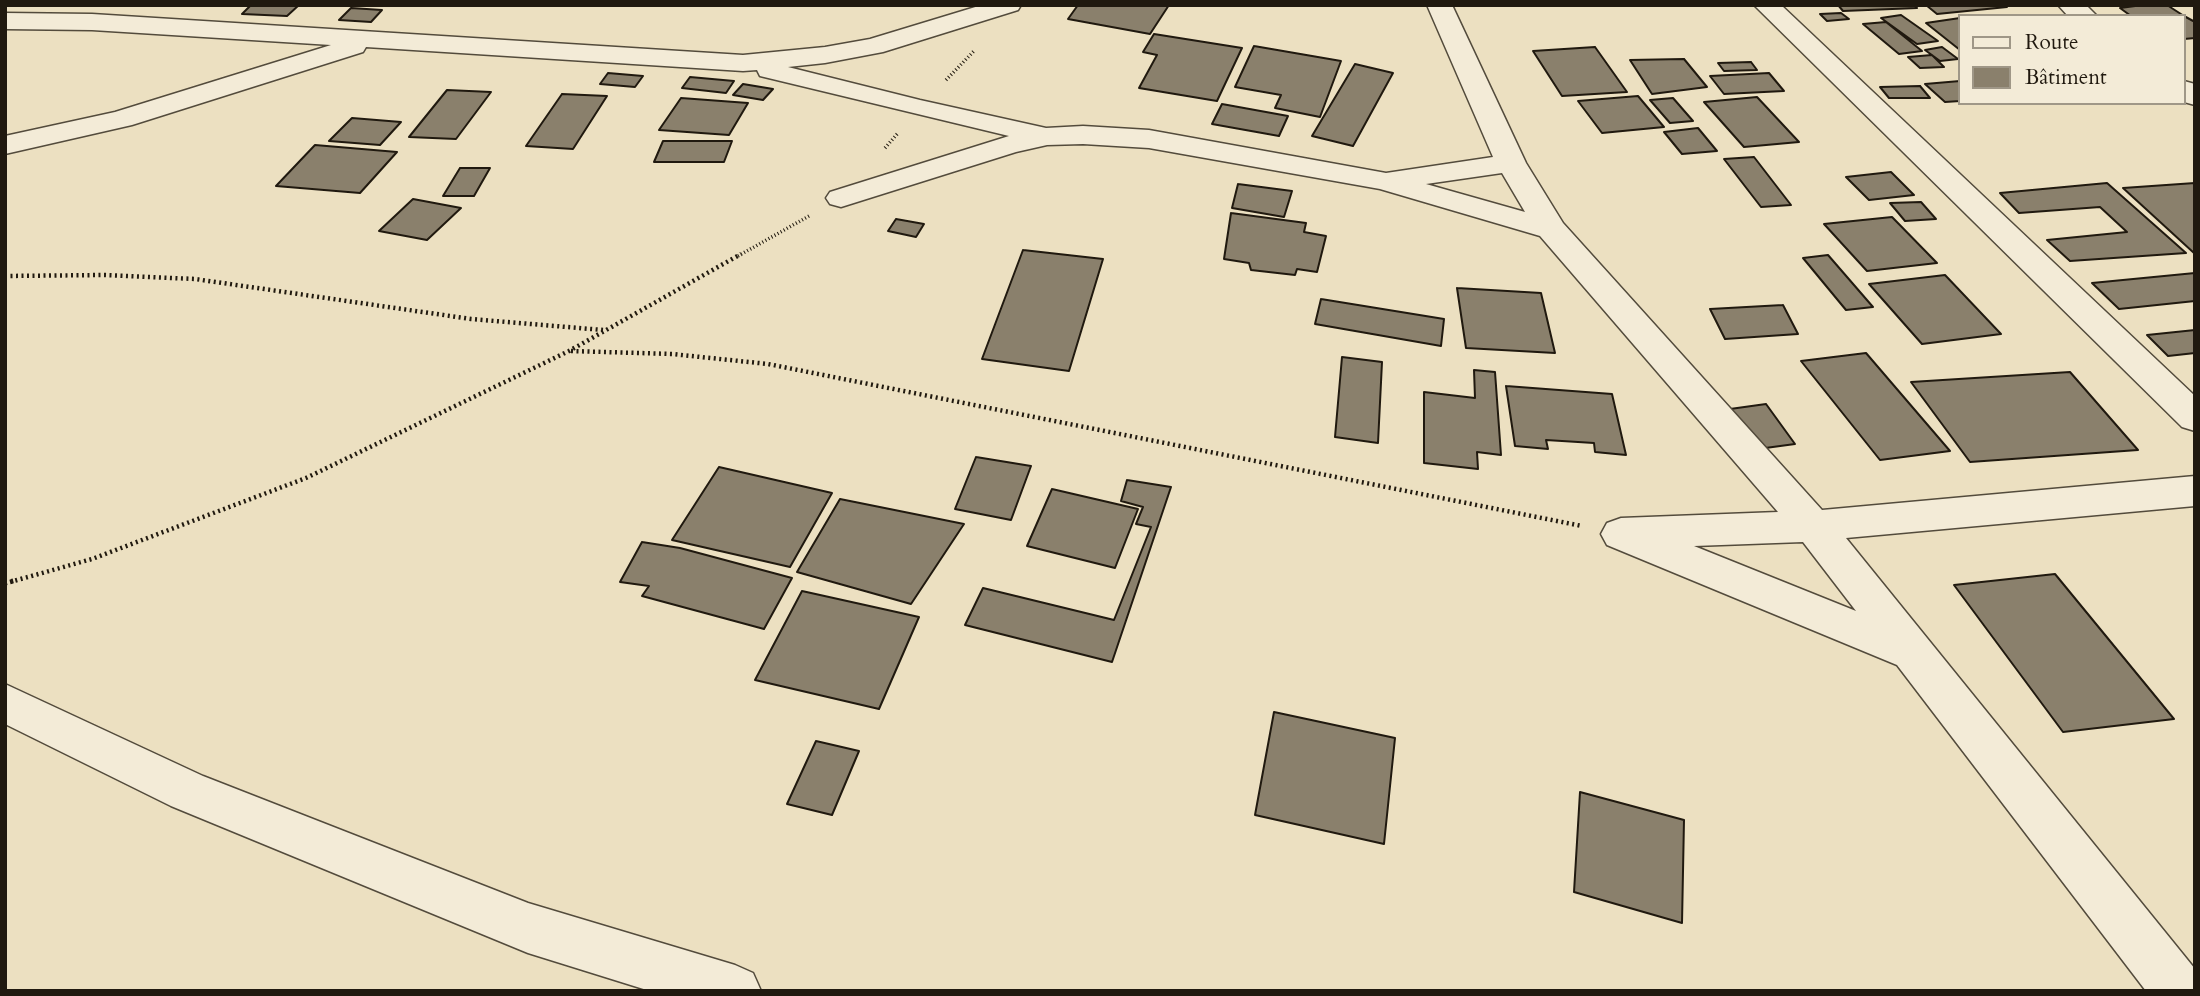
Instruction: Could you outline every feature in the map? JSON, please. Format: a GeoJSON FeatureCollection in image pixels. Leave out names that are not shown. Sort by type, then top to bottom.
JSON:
{"type":"FeatureCollection","features":[{"type":"Feature","properties":{"kind":"street"},"geometry":{"type":"LineString","coordinates":[[5,21],[70,21],[743,63],[825,55],[874,46],[1009,5]]}},
{"type":"Feature","properties":{"kind":"street"},"geometry":{"type":"LineString","coordinates":[[1439,5],[1511,163],[1551,229],[1813,526],[2179,991]]}},
{"type":"Feature","properties":{"kind":"street"},"geometry":{"type":"LineString","coordinates":[[1766,5],[2195,418]]}},
{"type":"Feature","properties":{"kind":"street"},"geometry":{"type":"LineString","coordinates":[[122,119],[276,33]]}},
{"type":"Feature","properties":{"kind":"street"},"geometry":{"type":"LineString","coordinates":[[11,157],[122,119],[376,40]]}},
{"type":"Feature","properties":{"kind":"street"},"geometry":{"type":"LineString","coordinates":[[743,63],[919,108],[1047,136],[1149,139],[1384,181],[1551,229]]}},
{"type":"Feature","properties":{"kind":"street"},"geometry":{"type":"LineString","coordinates":[[841,198],[1008,145],[1047,136]]}},
{"type":"Feature","properties":{"kind":"street"},"geometry":{"type":"LineString","coordinates":[[1384,181],[1511,163]]}},
{"type":"Feature","properties":{"kind":"street"},"geometry":{"type":"LineString","coordinates":[[1621,534],[1813,526],[2195,491]]}},
{"type":"Feature","properties":{"kind":"street"},"geometry":{"type":"LineString","coordinates":[[1621,534],[1911,652]]}},
{"type":"Feature","properties":{"kind":"street"},"geometry":{"type":"LineString","coordinates":[[5,703],[187,791],[528,928],[735,991]]}},
{"type":"Feature","properties":{"kind":"path"},"geometry":{"type":"LineString","coordinates":[[5,583],[92,559],[306,478],[569,351],[841,198],[919,108],[982,43]]}},
{"type":"Feature","properties":{"kind":"path"},"geometry":{"type":"LineString","coordinates":[[5,276],[105,275],[195,279],[471,319],[604,330]]}},
{"type":"Feature","properties":{"kind":"path"},"geometry":{"type":"LineString","coordinates":[[569,351],[671,355],[768,364],[1621,534]]}},
{"type":"Feature","properties":{"kind":"building"},"geometry":{"type":"Polygon","coordinates":[[[251,5],[299,5],[287,16],[242,14],[251,5]]]}},
{"type":"Feature","properties":{"kind":"building"},"geometry":{"type":"Polygon","coordinates":[[[1078,5],[1169,5],[1150,34],[1068,19],[1078,5]]]}},
{"type":"Feature","properties":{"kind":"building"},"geometry":{"type":"Polygon","coordinates":[[[1838,5],[1914,5],[1917,8],[1843,11],[1838,5]]]}},
{"type":"Feature","properties":{"kind":"building"},"geometry":{"type":"Polygon","coordinates":[[[1926,5],[2004,5],[2007,7],[1937,14],[1926,5]]]}},
{"type":"Feature","properties":{"kind":"building"},"geometry":{"type":"Polygon","coordinates":[[[2167,5],[2181,14],[2128,14],[2120,8],[2167,5]]]}},
{"type":"Feature","properties":{"kind":"building"},"geometry":{"type":"Polygon","coordinates":[[[351,8],[382,10],[371,22],[339,20],[351,8]]]}},
{"type":"Feature","properties":{"kind":"building"},"geometry":{"type":"Polygon","coordinates":[[[1841,13],[1849,19],[1827,21],[1820,14],[1841,13]]]}},
{"type":"Feature","properties":{"kind":"building"},"geometry":{"type":"Polygon","coordinates":[[[1901,15],[1938,41],[1917,44],[1881,18],[1901,15]]]}},
{"type":"Feature","properties":{"kind":"building"},"geometry":{"type":"Polygon","coordinates":[[[2186,17],[2195,22],[2195,38],[2186,39],[2186,17]]]}},
{"type":"Feature","properties":{"kind":"building"},"geometry":{"type":"Polygon","coordinates":[[[1958,18],[1958,48],[1926,23],[1958,18]]]}},
{"type":"Feature","properties":{"kind":"building"},"geometry":{"type":"Polygon","coordinates":[[[1886,22],[1922,51],[1899,54],[1863,24],[1886,22]]]}},
{"type":"Feature","properties":{"kind":"building"},"geometry":{"type":"Polygon","coordinates":[[[1154,34],[1242,48],[1217,101],[1139,88],[1157,55],[1143,52],[1154,34]]]}},
{"type":"Feature","properties":{"kind":"building"},"geometry":{"type":"Polygon","coordinates":[[[1254,46],[1341,61],[1320,117],[1275,108],[1281,95],[1235,87],[1254,46]]]}},
{"type":"Feature","properties":{"kind":"building"},"geometry":{"type":"Polygon","coordinates":[[[1595,47],[1627,92],[1562,96],[1533,51],[1595,47]]]}},
{"type":"Feature","properties":{"kind":"building"},"geometry":{"type":"Polygon","coordinates":[[[1942,47],[1958,59],[1940,61],[1925,50],[1942,47]]]}},
{"type":"Feature","properties":{"kind":"building"},"geometry":{"type":"Polygon","coordinates":[[[1932,55],[1944,67],[1920,68],[1908,57],[1932,55]]]}},
{"type":"Feature","properties":{"kind":"building"},"geometry":{"type":"Polygon","coordinates":[[[1684,59],[1707,87],[1652,94],[1630,60],[1684,59]]]}},
{"type":"Feature","properties":{"kind":"building"},"geometry":{"type":"Polygon","coordinates":[[[1751,62],[1757,70],[1724,71],[1718,63],[1751,62]]]}},
{"type":"Feature","properties":{"kind":"building"},"geometry":{"type":"Polygon","coordinates":[[[1355,64],[1393,73],[1353,146],[1312,136],[1355,64]]]}},
{"type":"Feature","properties":{"kind":"building"},"geometry":{"type":"Polygon","coordinates":[[[608,73],[643,76],[635,87],[600,84],[608,73]]]}},
{"type":"Feature","properties":{"kind":"building"},"geometry":{"type":"Polygon","coordinates":[[[1769,73],[1784,91],[1724,94],[1710,76],[1769,73]]]}},
{"type":"Feature","properties":{"kind":"building"},"geometry":{"type":"Polygon","coordinates":[[[690,77],[734,81],[726,93],[682,88],[690,77]]]}},
{"type":"Feature","properties":{"kind":"building"},"geometry":{"type":"Polygon","coordinates":[[[1958,81],[1958,101],[1945,102],[1925,84],[1958,81]]]}},
{"type":"Feature","properties":{"kind":"building"},"geometry":{"type":"Polygon","coordinates":[[[743,84],[773,89],[763,100],[733,95],[743,84]]]}},
{"type":"Feature","properties":{"kind":"building"},"geometry":{"type":"Polygon","coordinates":[[[1920,86],[1930,98],[1889,98],[1880,87],[1920,86]]]}},
{"type":"Feature","properties":{"kind":"building"},"geometry":{"type":"Polygon","coordinates":[[[447,90],[491,92],[456,139],[409,137],[447,90]]]}},
{"type":"Feature","properties":{"kind":"building"},"geometry":{"type":"Polygon","coordinates":[[[562,94],[607,96],[573,149],[526,146],[562,94]]]}},
{"type":"Feature","properties":{"kind":"building"},"geometry":{"type":"Polygon","coordinates":[[[1638,96],[1664,127],[1602,133],[1578,101],[1638,96]]]}},
{"type":"Feature","properties":{"kind":"building"},"geometry":{"type":"Polygon","coordinates":[[[1757,97],[1799,142],[1744,147],[1704,102],[1757,97]]]}},
{"type":"Feature","properties":{"kind":"building"},"geometry":{"type":"Polygon","coordinates":[[[681,98],[748,103],[729,135],[659,130],[681,98]]]}},
{"type":"Feature","properties":{"kind":"building"},"geometry":{"type":"Polygon","coordinates":[[[1673,98],[1693,121],[1670,123],[1650,100],[1673,98]]]}},
{"type":"Feature","properties":{"kind":"building"},"geometry":{"type":"Polygon","coordinates":[[[1222,104],[1288,116],[1279,136],[1212,124],[1222,104]]]}},
{"type":"Feature","properties":{"kind":"building"},"geometry":{"type":"Polygon","coordinates":[[[352,118],[401,122],[380,145],[329,141],[352,118]]]}},
{"type":"Feature","properties":{"kind":"building"},"geometry":{"type":"Polygon","coordinates":[[[1698,128],[1717,151],[1682,154],[1664,132],[1698,128]]]}},
{"type":"Feature","properties":{"kind":"building"},"geometry":{"type":"Polygon","coordinates":[[[663,141],[732,141],[724,162],[654,162],[663,141]]]}},
{"type":"Feature","properties":{"kind":"building"},"geometry":{"type":"Polygon","coordinates":[[[315,145],[397,152],[360,193],[276,186],[315,145]]]}},
{"type":"Feature","properties":{"kind":"building"},"geometry":{"type":"Polygon","coordinates":[[[1754,157],[1791,205],[1761,207],[1724,159],[1754,157]]]}},
{"type":"Feature","properties":{"kind":"building"},"geometry":{"type":"Polygon","coordinates":[[[460,168],[490,168],[474,196],[443,196],[460,168]]]}},
{"type":"Feature","properties":{"kind":"building"},"geometry":{"type":"Polygon","coordinates":[[[1891,172],[1914,195],[1869,200],[1846,177],[1891,172]]]}},
{"type":"Feature","properties":{"kind":"building"},"geometry":{"type":"Polygon","coordinates":[[[2107,183],[2186,253],[2070,261],[2047,240],[2127,232],[2100,207],[2019,213],[2000,193],[2107,183]]]}},
{"type":"Feature","properties":{"kind":"building"},"geometry":{"type":"Polygon","coordinates":[[[2195,183],[2194,253],[2123,188],[2195,183]]]}},
{"type":"Feature","properties":{"kind":"building"},"geometry":{"type":"Polygon","coordinates":[[[1238,184],[1292,191],[1284,217],[1232,208],[1238,184]]]}},
{"type":"Feature","properties":{"kind":"building"},"geometry":{"type":"Polygon","coordinates":[[[413,199],[461,208],[427,240],[379,231],[413,199]]]}},
{"type":"Feature","properties":{"kind":"building"},"geometry":{"type":"Polygon","coordinates":[[[1921,202],[1936,219],[1905,221],[1890,203],[1921,202]]]}},
{"type":"Feature","properties":{"kind":"building"},"geometry":{"type":"Polygon","coordinates":[[[1231,213],[1306,223],[1304,232],[1326,236],[1317,272],[1297,269],[1295,275],[1251,270],[1249,263],[1224,259],[1231,213]]]}},
{"type":"Feature","properties":{"kind":"building"},"geometry":{"type":"Polygon","coordinates":[[[1892,217],[1937,263],[1867,271],[1824,224],[1892,217]]]}},
{"type":"Feature","properties":{"kind":"building"},"geometry":{"type":"Polygon","coordinates":[[[896,219],[924,224],[916,237],[888,231],[896,219]]]}},
{"type":"Feature","properties":{"kind":"building"},"geometry":{"type":"Polygon","coordinates":[[[1023,250],[1103,259],[1069,371],[982,359],[1023,250]]]}},
{"type":"Feature","properties":{"kind":"building"},"geometry":{"type":"Polygon","coordinates":[[[1828,255],[1873,307],[1846,310],[1803,258],[1828,255]]]}},
{"type":"Feature","properties":{"kind":"building"},"geometry":{"type":"Polygon","coordinates":[[[2195,273],[2195,301],[2119,309],[2092,283],[2195,273]]]}},
{"type":"Feature","properties":{"kind":"building"},"geometry":{"type":"Polygon","coordinates":[[[1945,275],[2001,334],[1922,344],[1869,284],[1945,275]]]}},
{"type":"Feature","properties":{"kind":"building"},"geometry":{"type":"Polygon","coordinates":[[[1457,288],[1541,293],[1555,353],[1466,348],[1457,288]]]}},
{"type":"Feature","properties":{"kind":"building"},"geometry":{"type":"Polygon","coordinates":[[[1321,299],[1444,319],[1441,346],[1315,324],[1321,299]]]}},
{"type":"Feature","properties":{"kind":"building"},"geometry":{"type":"Polygon","coordinates":[[[1783,305],[1798,334],[1725,339],[1710,309],[1783,305]]]}},
{"type":"Feature","properties":{"kind":"building"},"geometry":{"type":"Polygon","coordinates":[[[2195,330],[2195,353],[2168,356],[2147,335],[2195,330]]]}},
{"type":"Feature","properties":{"kind":"building"},"geometry":{"type":"Polygon","coordinates":[[[1866,353],[1950,451],[1880,460],[1801,361],[1866,353]]]}},
{"type":"Feature","properties":{"kind":"building"},"geometry":{"type":"Polygon","coordinates":[[[1342,357],[1382,362],[1378,443],[1335,437],[1342,357]]]}},
{"type":"Feature","properties":{"kind":"building"},"geometry":{"type":"Polygon","coordinates":[[[1474,370],[1495,372],[1501,455],[1477,452],[1478,469],[1424,463],[1424,392],[1475,398],[1474,370]]]}},
{"type":"Feature","properties":{"kind":"building"},"geometry":{"type":"Polygon","coordinates":[[[2070,372],[2138,450],[1970,462],[1911,382],[2070,372]]]}},
{"type":"Feature","properties":{"kind":"building"},"geometry":{"type":"Polygon","coordinates":[[[1506,386],[1612,394],[1626,455],[1595,452],[1594,443],[1546,440],[1548,449],[1515,446],[1506,386]]]}},
{"type":"Feature","properties":{"kind":"building"},"geometry":{"type":"Polygon","coordinates":[[[1766,404],[1795,444],[1758,449],[1730,409],[1766,404]]]}},
{"type":"Feature","properties":{"kind":"building"},"geometry":{"type":"Polygon","coordinates":[[[976,457],[1031,466],[1011,520],[955,509],[976,457]]]}},
{"type":"Feature","properties":{"kind":"building"},"geometry":{"type":"Polygon","coordinates":[[[719,467],[832,493],[790,567],[672,540],[719,467]]]}},
{"type":"Feature","properties":{"kind":"building"},"geometry":{"type":"Polygon","coordinates":[[[1127,480],[1171,487],[1112,662],[965,625],[983,588],[1114,620],[1151,527],[1136,524],[1143,507],[1121,501],[1127,480]]]}},
{"type":"Feature","properties":{"kind":"building"},"geometry":{"type":"Polygon","coordinates":[[[1052,489],[1138,509],[1115,568],[1027,546],[1052,489]]]}},
{"type":"Feature","properties":{"kind":"building"},"geometry":{"type":"Polygon","coordinates":[[[840,499],[964,524],[911,604],[797,572],[840,499]]]}},
{"type":"Feature","properties":{"kind":"building"},"geometry":{"type":"Polygon","coordinates":[[[642,542],[680,548],[792,578],[764,629],[642,596],[649,586],[620,582],[642,542]]]}},
{"type":"Feature","properties":{"kind":"building"},"geometry":{"type":"Polygon","coordinates":[[[2055,574],[2174,719],[2063,732],[1954,585],[2055,574]]]}},
{"type":"Feature","properties":{"kind":"building"},"geometry":{"type":"Polygon","coordinates":[[[802,591],[919,617],[879,709],[755,680],[802,591]]]}},
{"type":"Feature","properties":{"kind":"building"},"geometry":{"type":"Polygon","coordinates":[[[1274,712],[1395,738],[1384,844],[1255,815],[1274,712]]]}},
{"type":"Feature","properties":{"kind":"building"},"geometry":{"type":"Polygon","coordinates":[[[816,741],[859,751],[832,815],[787,804],[816,741]]]}},
{"type":"Feature","properties":{"kind":"building"},"geometry":{"type":"Polygon","coordinates":[[[1580,792],[1684,820],[1682,923],[1574,892],[1580,792]]]}}]}
